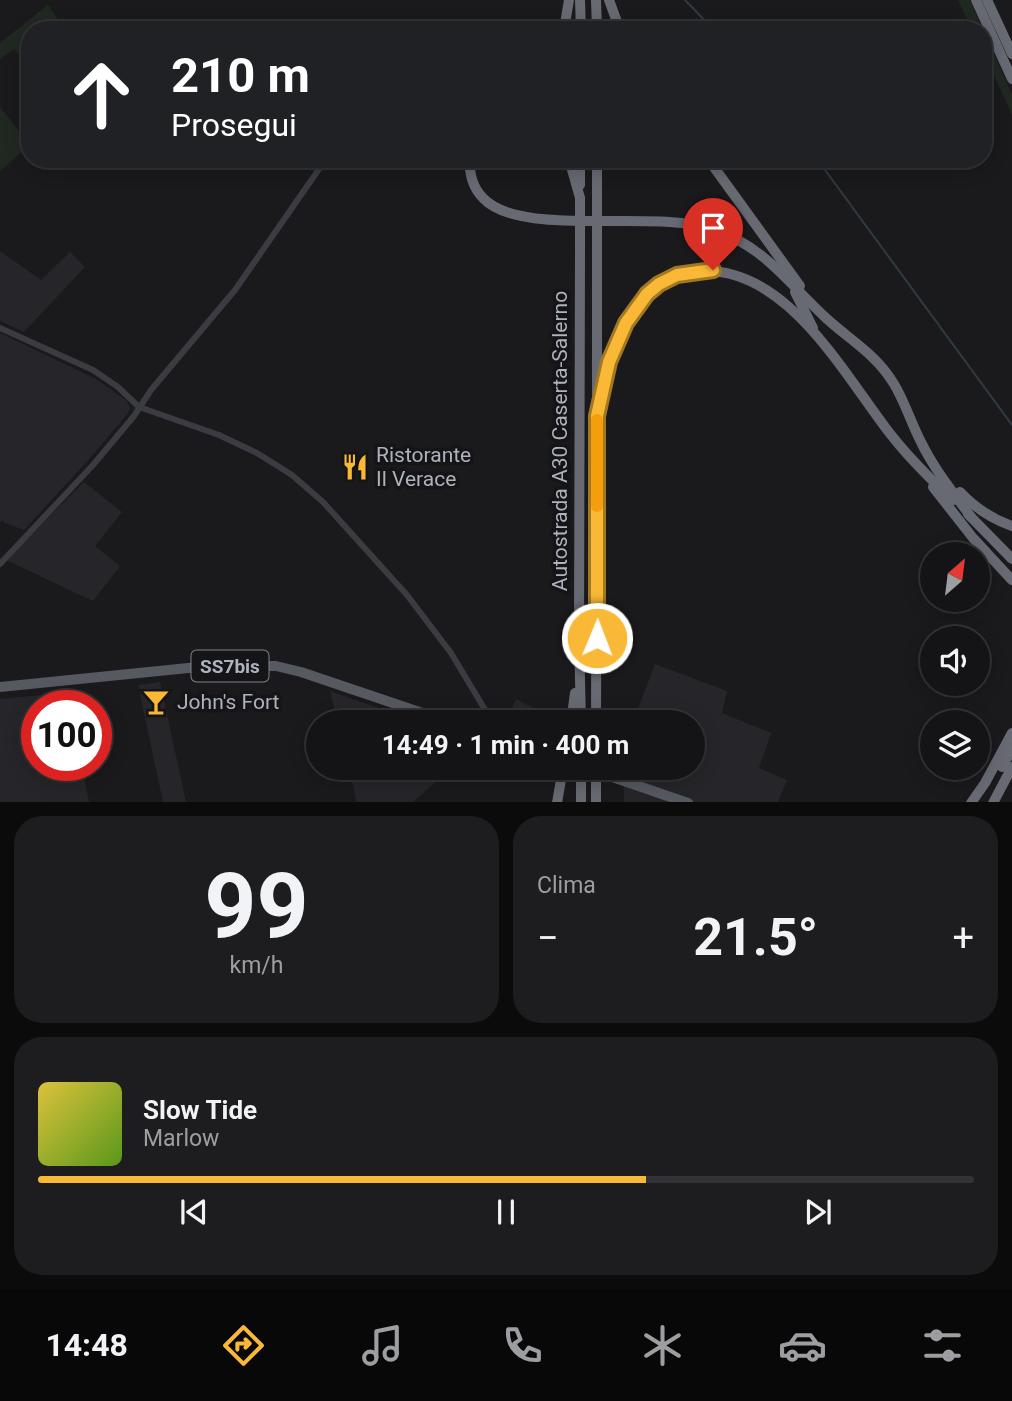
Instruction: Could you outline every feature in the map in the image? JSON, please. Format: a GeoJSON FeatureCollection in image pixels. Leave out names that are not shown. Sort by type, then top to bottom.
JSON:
{"type":"FeatureCollection","features":[{"type":"Feature","properties":{"kind":"highway"},"geometry":{"type":"LineString","coordinates":[[566,21],[569,0]]}},
{"type":"Feature","properties":{"kind":"highway"},"geometry":{"type":"LineString","coordinates":[[580,0],[581,21]]}},
{"type":"Feature","properties":{"kind":"highway"},"geometry":{"type":"LineString","coordinates":[[596,0],[597,21]]}},
{"type":"Feature","properties":{"kind":"highway"},"geometry":{"type":"LineString","coordinates":[[609,0],[617,21]]}},
{"type":"Feature","properties":{"kind":"highway"},"geometry":{"type":"LineString","coordinates":[[976,0],[986,21]]}},
{"type":"Feature","properties":{"kind":"highway"},"geometry":{"type":"LineString","coordinates":[[987,0],[1012,54]]}},
{"type":"Feature","properties":{"kind":"highway"},"geometry":{"type":"LineString","coordinates":[[992,35],[1012,79]]}},
{"type":"Feature","properties":{"kind":"highway"},"geometry":{"type":"LineString","coordinates":[[471,168],[475,188],[483,199],[502,211],[563,221],[690,222],[712,229],[763,255],[835,326],[872,354],[883,367],[895,385],[934,465],[971,517]]}},
{"type":"Feature","properties":{"kind":"highway"},"geometry":{"type":"LineString","coordinates":[[572,168],[580,198]]}},
{"type":"Feature","properties":{"kind":"highway","name":"Autostrada A30 Caserta-Salerno"},"geometry":{"type":"LineString","coordinates":[[580,168],[581,710]]}},
{"type":"Feature","properties":{"kind":"highway","name":"Autostrada A30 Caserta-Salerno"},"geometry":{"type":"LineString","coordinates":[[596,710],[597,168]]}},
{"type":"Feature","properties":{"kind":"highway"},"geometry":{"type":"LineString","coordinates":[[714,168],[811,303]]}},
{"type":"Feature","properties":{"kind":"highway"},"geometry":{"type":"LineString","coordinates":[[597,416],[609,362],[626,323],[647,294],[677,275],[713,270],[737,275],[768,290],[817,337],[957,519],[1012,580]]}},
{"type":"Feature","properties":{"kind":"highway"},"geometry":{"type":"LineString","coordinates":[[788,279],[817,337]]}},
{"type":"Feature","properties":{"kind":"highway"},"geometry":{"type":"LineString","coordinates":[[934,465],[981,511],[1012,526]]}},
{"type":"Feature","properties":{"kind":"highway"},"geometry":{"type":"LineString","coordinates":[[923,473],[1012,559]]}},
{"type":"Feature","properties":{"kind":"highway"},"geometry":{"type":"LineString","coordinates":[[573,710],[579,659]]}},
{"type":"Feature","properties":{"kind":"highway"},"geometry":{"type":"LineString","coordinates":[[972,802],[1012,733]]}},
{"type":"Feature","properties":{"kind":"highway"},"geometry":{"type":"LineString","coordinates":[[980,802],[1012,749]]}},
{"type":"Feature","properties":{"kind":"highway"},"geometry":{"type":"LineString","coordinates":[[994,802],[1012,767]]}},
{"type":"Feature","properties":{"kind":"highway"},"geometry":{"type":"LineString","coordinates":[[557,802],[561,780]]}},
{"type":"Feature","properties":{"kind":"highway"},"geometry":{"type":"LineString","coordinates":[[580,802],[581,780]]}},
{"type":"Feature","properties":{"kind":"highway"},"geometry":{"type":"LineString","coordinates":[[596,780],[596,802]]}},
{"type":"Feature","properties":{"kind":"highway"},"geometry":{"type":"LineString","coordinates":[[979,802],[985,783]]}},
{"type":"Feature","properties":{"kind":"main road","name":"SS7bis"},"geometry":{"type":"LineString","coordinates":[[0,687],[208,666],[276,666],[302,672],[414,710]]}},
{"type":"Feature","properties":{"kind":"main road"},"geometry":{"type":"LineString","coordinates":[[621,780],[685,802]]}},
{"type":"Feature","properties":{"kind":"street"},"geometry":{"type":"LineString","coordinates":[[0,564],[93,465],[134,416],[234,290],[320,168]]}},
{"type":"Feature","properties":{"kind":"street"},"geometry":{"type":"LineString","coordinates":[[0,328],[93,370],[118,387],[139,407],[219,435],[257,453],[292,475],[323,502],[407,595],[443,643],[485,710]]}},
{"type":"Feature","properties":{"kind":"shaded area"},"geometry":{"type":"Polygon","coordinates":[[[958,0],[970,0],[979,21],[968,21],[958,0]]]}},
{"type":"Feature","properties":{"kind":"shaded area"},"geometry":{"type":"Polygon","coordinates":[[[48,5],[59,21],[28,21],[48,5]]]}},
{"type":"Feature","properties":{"kind":"shaded area"},"geometry":{"type":"Polygon","coordinates":[[[21,26],[21,57],[14,49],[0,59],[0,43],[21,26]]]}},
{"type":"Feature","properties":{"kind":"shaded area"},"geometry":{"type":"Polygon","coordinates":[[[992,49],[1012,95],[1012,115],[992,71],[992,49]]]}},
{"type":"Feature","properties":{"kind":"shaded area"},"geometry":{"type":"Polygon","coordinates":[[[0,107],[21,134],[21,153],[0,171],[0,107]]]}},
{"type":"Feature","properties":{"kind":"shaded area"},"geometry":{"type":"Polygon","coordinates":[[[0,251],[41,280],[70,252],[85,267],[24,332],[0,321],[0,251]]]}},
{"type":"Feature","properties":{"kind":"shaded area"},"geometry":{"type":"Polygon","coordinates":[[[0,333],[96,379],[127,401],[130,408],[92,456],[24,530],[2,520],[0,523],[0,333]]]}},
{"type":"Feature","properties":{"kind":"shaded area"},"geometry":{"type":"Polygon","coordinates":[[[84,482],[122,512],[95,546],[120,566],[93,601],[6,560],[84,482]]]}},
{"type":"Feature","properties":{"kind":"shaded area"},"geometry":{"type":"Polygon","coordinates":[[[655,664],[727,691],[722,713],[771,733],[759,768],[787,780],[778,802],[624,802],[623,780],[705,780],[705,710],[638,710],[655,664]]]}},
{"type":"Feature","properties":{"kind":"shaded area"},"geometry":{"type":"Polygon","coordinates":[[[160,682],[186,802],[163,802],[138,685],[160,682]]]}},
{"type":"Feature","properties":{"kind":"shaded area"},"geometry":{"type":"Polygon","coordinates":[[[330,691],[385,710],[335,710],[330,691]]]}},
{"type":"Feature","properties":{"kind":"shaded area"},"geometry":{"type":"Polygon","coordinates":[[[21,697],[21,781],[85,781],[89,802],[0,802],[0,699],[21,697]]]}},
{"type":"Feature","properties":{"kind":"shaded area"},"geometry":{"type":"Polygon","coordinates":[[[516,699],[537,710],[511,710],[516,699]]]}},
{"type":"Feature","properties":{"kind":"shaded area"},"geometry":{"type":"Polygon","coordinates":[[[352,780],[438,780],[413,802],[357,802],[352,780]]]}},
{"type":"Feature","properties":{"kind":"waterway"},"geometry":{"type":"LineString","coordinates":[[685,0],[705,21]]}},
{"type":"Feature","properties":{"kind":"waterway"},"geometry":{"type":"LineString","coordinates":[[824,168],[1012,425]]}},
{"type":"Feature","properties":{"kind":"slow traffic"},"geometry":{"type":"LineString","coordinates":[[597,420],[597,506]]}},
{"type":"Feature","properties":{"kind":"place","name":"Ristorante Il Verace"},"geometry":{"type":"Point","coordinates":[355,467]}},
{"type":"Feature","properties":{"kind":"place","name":"John's Fort"},"geometry":{"type":"Point","coordinates":[156,702]}},
{"type":"Feature","properties":{"kind":"route"},"geometry":{"type":"LineString","coordinates":[[597,638],[597,416],[609,362],[626,323],[647,294],[677,275],[713,270]]}}]}
